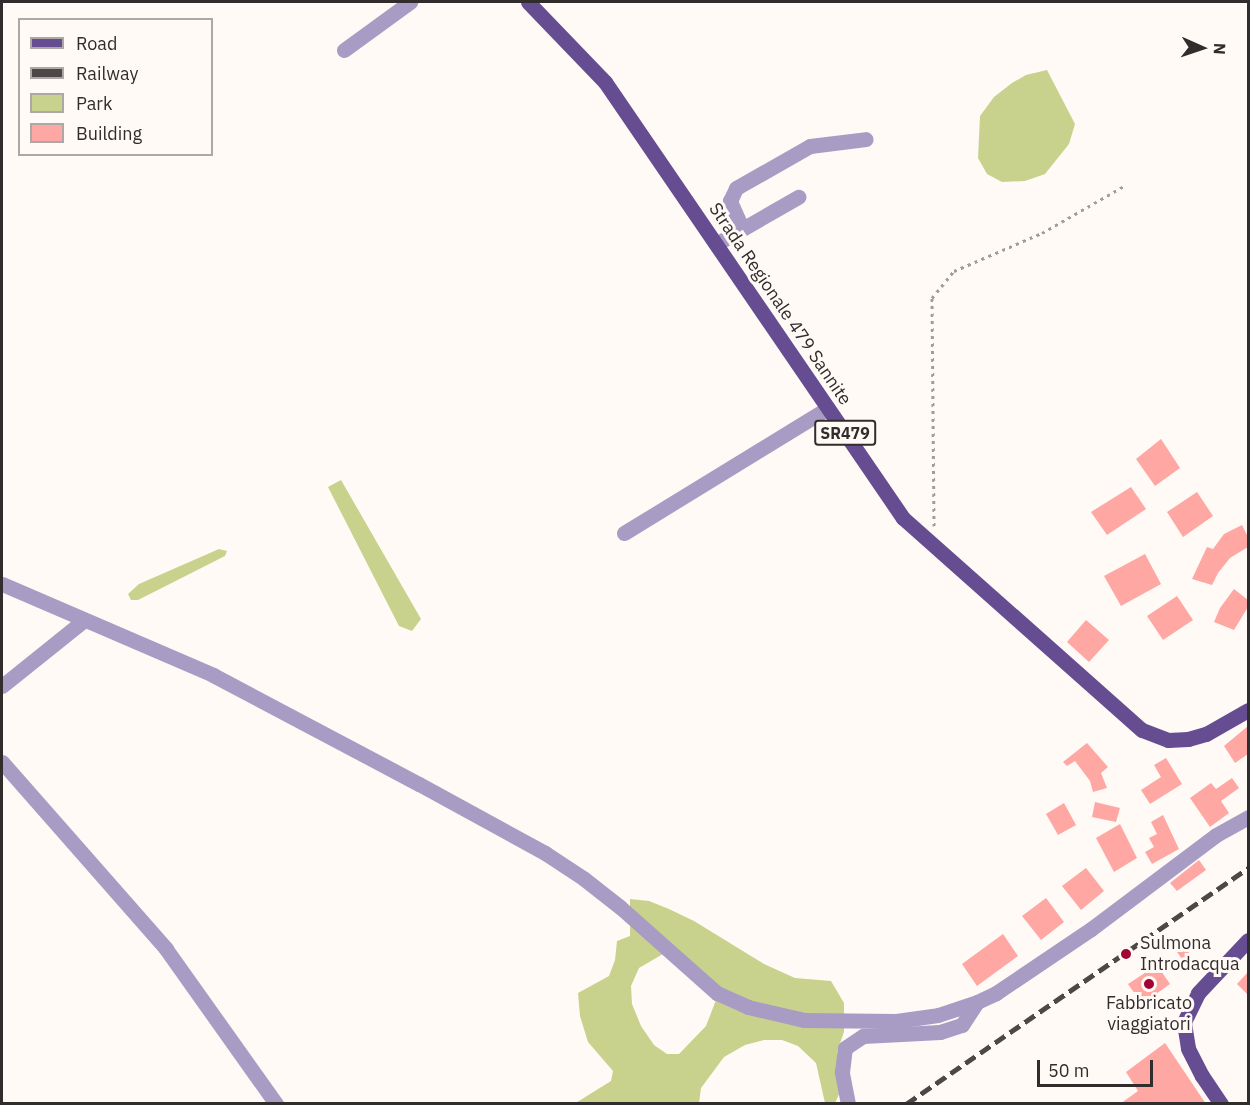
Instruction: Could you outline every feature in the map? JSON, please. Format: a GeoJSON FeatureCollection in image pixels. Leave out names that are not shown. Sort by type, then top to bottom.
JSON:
{"type":"FeatureCollection","features":[{"type":"Feature","properties":{"kind":"main road","name":"Strada Regionale 479 Sannite"},"geometry":{"type":"LineString","coordinates":[[528,2],[606,82],[903,518],[1142,730],[1168,740],[1188,739],[1206,734],[1248,710]]}},
{"type":"Feature","properties":{"kind":"main road"},"geometry":{"type":"LineString","coordinates":[[1221,1104],[1202,1076],[1188,1048],[1184,1022],[1198,993],[1248,940]]}},
{"type":"Feature","properties":{"kind":"street"},"geometry":{"type":"LineString","coordinates":[[344,51],[410,2]]}},
{"type":"Feature","properties":{"kind":"street"},"geometry":{"type":"LineString","coordinates":[[742,228],[730,201],[736,188],[810,146],[866,140]]}},
{"type":"Feature","properties":{"kind":"street"},"geometry":{"type":"LineString","coordinates":[[716,243],[798,197]]}},
{"type":"Feature","properties":{"kind":"street"},"geometry":{"type":"LineString","coordinates":[[624,533],[828,408]]}},
{"type":"Feature","properties":{"kind":"street"},"geometry":{"type":"LineString","coordinates":[[2,584],[83,621],[213,675],[545,853],[602,892],[703,983],[730,1001],[818,1022],[905,1020],[938,1016],[996,993],[1091,929],[1216,835],[1248,817]]}},
{"type":"Feature","properties":{"kind":"street"},"geometry":{"type":"LineString","coordinates":[[2,686],[83,621]]}},
{"type":"Feature","properties":{"kind":"street"},"geometry":{"type":"LineString","coordinates":[[2,762],[166,949],[276,1104]]}},
{"type":"Feature","properties":{"kind":"street"},"geometry":{"type":"LineString","coordinates":[[849,1104],[842,1072],[845,1048],[864,1036],[940,1032],[962,1025],[977,1002]]}},
{"type":"Feature","properties":{"kind":"path"},"geometry":{"type":"LineString","coordinates":[[934,546],[932,298],[954,271],[1042,233],[1124,186]]}},
{"type":"Feature","properties":{"kind":"green space"},"geometry":{"type":"Polygon","coordinates":[[[1047,70],[1075,124],[1069,144],[1045,174],[1025,181],[1002,182],[987,174],[978,158],[980,116],[994,97],[1012,83],[1026,75],[1047,70]]]}},
{"type":"Feature","properties":{"kind":"green space"},"geometry":{"type":"Polygon","coordinates":[[[341,480],[421,619],[412,631],[399,626],[328,487],[341,480]]]}},
{"type":"Feature","properties":{"kind":"green space"},"geometry":{"type":"Polygon","coordinates":[[[219,549],[227,551],[225,556],[138,600],[131,600],[128,594],[139,584],[219,549]]]}},
{"type":"Feature","properties":{"kind":"green space"},"geometry":{"type":"Polygon","coordinates":[[[630,899],[649,901],[694,921],[764,964],[795,978],[831,981],[844,1003],[844,1032],[837,1052],[841,1090],[835,1103],[825,1103],[816,1063],[798,1046],[782,1040],[764,1040],[745,1045],[724,1057],[701,1088],[699,1103],[574,1104],[611,1081],[613,1071],[588,1042],[580,1016],[578,993],[609,976],[615,960],[617,941],[630,936],[630,899]],[[663,954],[639,968],[631,986],[632,1004],[641,1026],[654,1045],[667,1054],[679,1054],[706,1026],[716,1000],[663,954]]]}},
{"type":"Feature","properties":{"kind":"building"},"geometry":{"type":"Polygon","coordinates":[[[1161,439],[1180,468],[1155,486],[1136,459],[1161,439]]]}},
{"type":"Feature","properties":{"kind":"building"},"geometry":{"type":"Polygon","coordinates":[[[1131,487],[1146,509],[1107,535],[1091,512],[1131,487]]]}},
{"type":"Feature","properties":{"kind":"building"},"geometry":{"type":"Polygon","coordinates":[[[1197,492],[1213,516],[1183,537],[1167,512],[1197,492]]]}},
{"type":"Feature","properties":{"kind":"building"},"geometry":{"type":"Polygon","coordinates":[[[1242,525],[1248,537],[1248,547],[1230,558],[1212,585],[1192,579],[1207,547],[1213,549],[1224,534],[1242,525]]]}},
{"type":"Feature","properties":{"kind":"building"},"geometry":{"type":"Polygon","coordinates":[[[1145,554],[1161,584],[1121,606],[1104,576],[1145,554]]]}},
{"type":"Feature","properties":{"kind":"building"},"geometry":{"type":"Polygon","coordinates":[[[1234,589],[1248,600],[1248,607],[1234,630],[1214,622],[1220,608],[1234,589]]]}},
{"type":"Feature","properties":{"kind":"building"},"geometry":{"type":"Polygon","coordinates":[[[1177,596],[1193,620],[1163,640],[1147,616],[1177,596]]]}},
{"type":"Feature","properties":{"kind":"building"},"geometry":{"type":"Polygon","coordinates":[[[1086,620],[1109,640],[1089,662],[1067,642],[1086,620]]]}},
{"type":"Feature","properties":{"kind":"building"},"geometry":{"type":"Polygon","coordinates":[[[1248,726],[1248,754],[1235,763],[1224,746],[1248,726]]]}},
{"type":"Feature","properties":{"kind":"building"},"geometry":{"type":"Polygon","coordinates":[[[1087,743],[1108,767],[1101,773],[1107,788],[1093,792],[1090,781],[1075,761],[1067,766],[1063,762],[1087,743]]]}},
{"type":"Feature","properties":{"kind":"building"},"geometry":{"type":"Polygon","coordinates":[[[1166,758],[1182,784],[1150,804],[1141,790],[1161,777],[1154,765],[1166,758]]]}},
{"type":"Feature","properties":{"kind":"building"},"geometry":{"type":"Polygon","coordinates":[[[1232,778],[1239,788],[1221,801],[1229,813],[1210,827],[1190,798],[1211,783],[1216,789],[1232,778]]]}},
{"type":"Feature","properties":{"kind":"building"},"geometry":{"type":"Polygon","coordinates":[[[1095,802],[1120,808],[1116,822],[1092,817],[1095,802]]]}},
{"type":"Feature","properties":{"kind":"building"},"geometry":{"type":"Polygon","coordinates":[[[1064,803],[1076,825],[1058,835],[1046,814],[1064,803]]]}},
{"type":"Feature","properties":{"kind":"building"},"geometry":{"type":"Polygon","coordinates":[[[1163,815],[1179,849],[1152,864],[1145,852],[1154,847],[1149,838],[1157,834],[1151,822],[1163,815]]]}},
{"type":"Feature","properties":{"kind":"building"},"geometry":{"type":"Polygon","coordinates":[[[1120,824],[1137,858],[1114,872],[1096,838],[1120,824]]]}},
{"type":"Feature","properties":{"kind":"building"},"geometry":{"type":"Polygon","coordinates":[[[1199,860],[1206,870],[1177,891],[1170,883],[1199,860]]]}},
{"type":"Feature","properties":{"kind":"building"},"geometry":{"type":"Polygon","coordinates":[[[1086,868],[1104,891],[1081,910],[1062,886],[1086,868]]]}},
{"type":"Feature","properties":{"kind":"building"},"geometry":{"type":"Polygon","coordinates":[[[1046,898],[1064,922],[1041,940],[1022,916],[1046,898]]]}},
{"type":"Feature","properties":{"kind":"building"},"geometry":{"type":"Polygon","coordinates":[[[1003,934],[1018,956],[977,986],[962,964],[1003,934]]]}},
{"type":"Feature","properties":{"kind":"building"},"geometry":{"type":"Polygon","coordinates":[[[1184,947],[1190,954],[1182,959],[1177,952],[1184,947]]]}},
{"type":"Feature","properties":{"kind":"building","name":"Fabbricato viaggiatori"},"geometry":{"type":"Polygon","coordinates":[[[1157,965],[1170,984],[1142,1004],[1128,984],[1157,965]]]}},
{"type":"Feature","properties":{"kind":"building"},"geometry":{"type":"Polygon","coordinates":[[[1248,972],[1248,995],[1237,984],[1248,972]]]}},
{"type":"Feature","properties":{"kind":"building"},"geometry":{"type":"Polygon","coordinates":[[[1165,1043],[1206,1104],[1120,1104],[1138,1091],[1126,1072],[1165,1043]]]}},
{"type":"Feature","properties":{"kind":"railway"},"geometry":{"type":"LineString","coordinates":[[906,1104],[1248,868]]}},
{"type":"Feature","properties":{"kind":"place","name":"Sulmona Introdacqua"},"geometry":{"type":"Point","coordinates":[1126,954]}},
{"type":"Feature","properties":{"kind":"place","name":"Fabbricato viaggiatori"},"geometry":{"type":"Point","coordinates":[1149,984]}}]}
